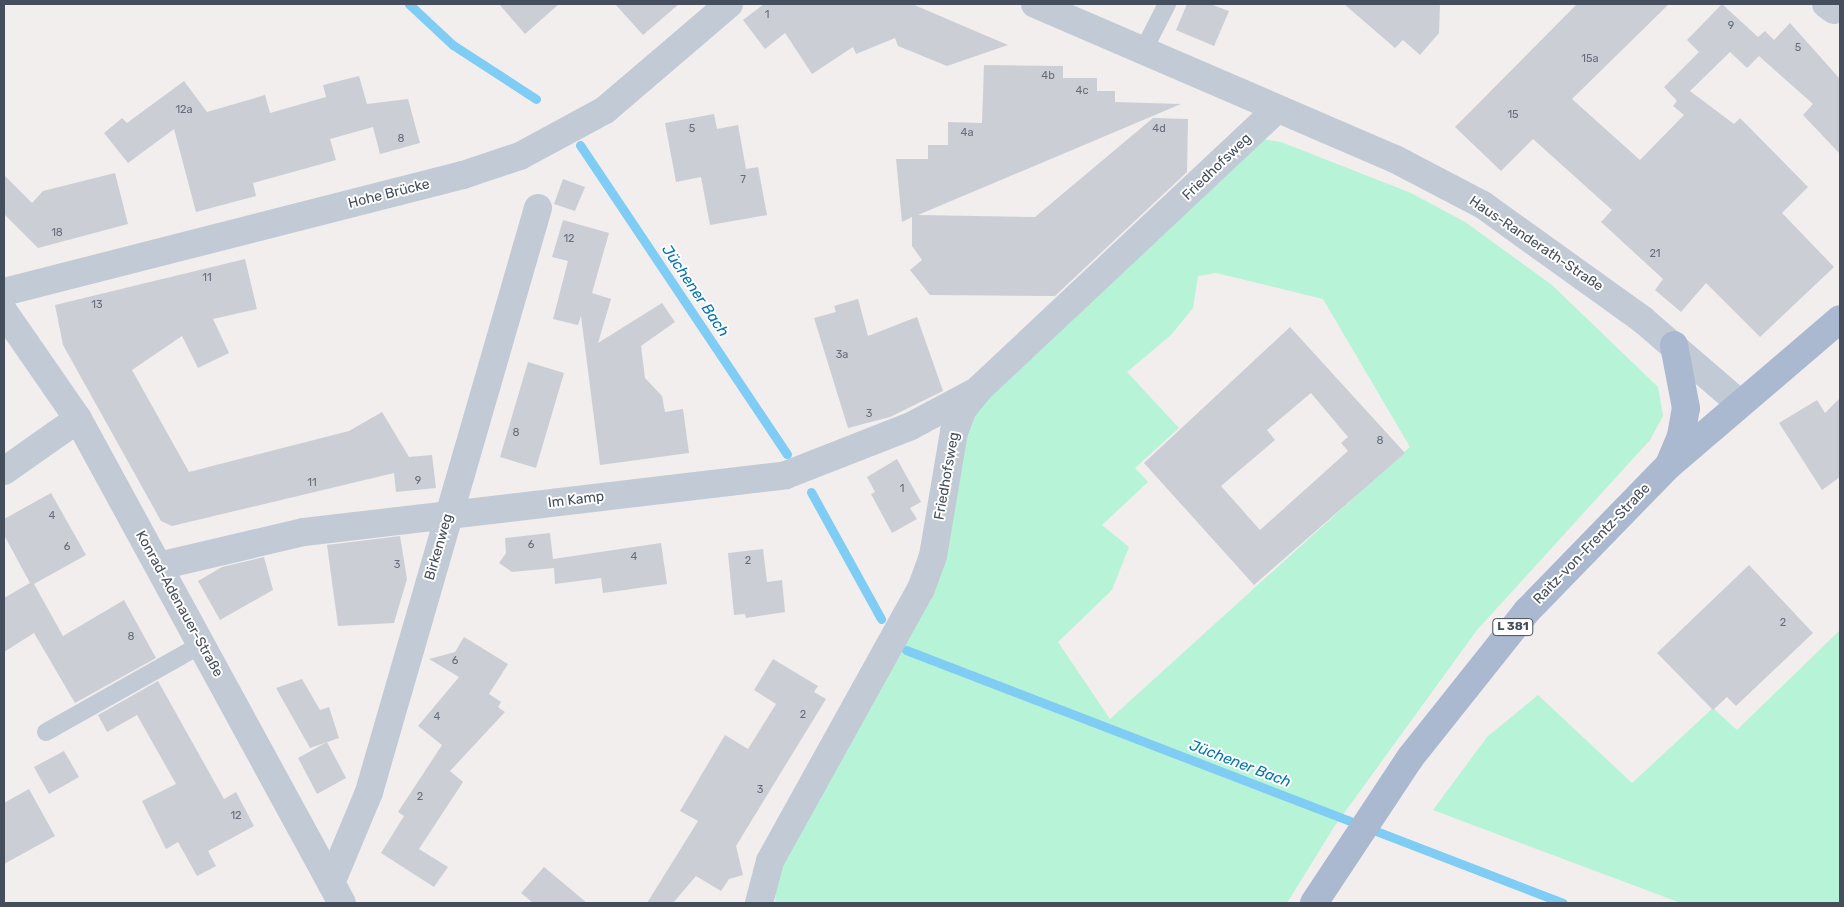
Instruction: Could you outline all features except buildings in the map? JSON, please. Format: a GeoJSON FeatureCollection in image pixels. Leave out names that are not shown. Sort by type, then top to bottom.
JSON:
{"type":"FeatureCollection","features":[{"type":"Feature","properties":{"kind":"main road","name":"Raitz-von-Frentz-Straße"},"geometry":{"type":"LineString","coordinates":[[1314,903],[1379,805],[1486,658],[1567,567],[1668,466],[1840,319]]}},
{"type":"Feature","properties":{"kind":"main road"},"geometry":{"type":"LineString","coordinates":[[1668,466],[1681,436],[1686,408],[1674,345]]}},
{"type":"Feature","properties":{"kind":"street","name":"Hohe Brücke"},"geometry":{"type":"LineString","coordinates":[[4,292],[462,175],[520,156],[605,110],[729,4]]}},
{"type":"Feature","properties":{"kind":"street","name":"Haus-Randerath-Straße"},"geometry":{"type":"LineString","coordinates":[[1035,4],[1276,110],[1395,159],[1483,205],[1674,345],[1739,404]]}},
{"type":"Feature","properties":{"kind":"street","name":"Friedhofsweg"},"geometry":{"type":"LineString","coordinates":[[759,903],[770,861],[922,589],[933,556],[954,432],[963,409],[978,389],[1276,110]]}},
{"type":"Feature","properties":{"kind":"street","name":"Birkenweg"},"geometry":{"type":"LineString","coordinates":[[337,893],[369,792],[538,208]]}},
{"type":"Feature","properties":{"kind":"street","name":"Konrad-Adenauer-Straße"},"geometry":{"type":"LineString","coordinates":[[4,312],[78,420],[337,893]]}},
{"type":"Feature","properties":{"kind":"street","name":"Im Kamp"},"geometry":{"type":"LineString","coordinates":[[159,566],[304,532],[786,475],[911,426],[978,389]]}},
{"type":"Feature","properties":{"kind":"street"},"geometry":{"type":"LineString","coordinates":[[4,470],[78,420]]}},
{"type":"Feature","properties":{"kind":"lane"},"geometry":{"type":"LineString","coordinates":[[1144,51],[1167,4]]}},
{"type":"Feature","properties":{"kind":"lane"},"geometry":{"type":"LineString","coordinates":[[46,732],[202,644]]}},
{"type":"Feature","properties":{"kind":"green space"},"geometry":{"type":"Polygon","coordinates":[[[1255,138],[1281,142],[1411,193],[1465,222],[1552,285],[1658,387],[1663,416],[1650,440],[1477,630],[1334,827],[1287,903],[775,903],[777,875],[885,680],[967,421],[991,388],[1255,138]],[[1216,273],[1198,276],[1193,308],[1171,335],[1127,372],[1179,428],[1135,468],[1148,482],[1102,525],[1129,547],[1112,590],[1058,642],[1110,719],[1410,447],[1323,299],[1216,273]]]}},
{"type":"Feature","properties":{"kind":"green space"},"geometry":{"type":"Polygon","coordinates":[[[1840,630],[1840,903],[1681,903],[1433,810],[1487,737],[1538,695],[1632,783],[1713,708],[1737,730],[1840,630]]]}},
{"type":"Feature","properties":{"kind":"waterway","name":"Jüchener Bach"},"geometry":{"type":"LineString","coordinates":[[409,4],[453,45],[536,99]]}},
{"type":"Feature","properties":{"kind":"waterway","name":"Jüchener Bach"},"geometry":{"type":"LineString","coordinates":[[580,145],[787,454]]}},
{"type":"Feature","properties":{"kind":"waterway","name":"Jüchener Bach"},"geometry":{"type":"LineString","coordinates":[[811,492],[881,619]]}},
{"type":"Feature","properties":{"kind":"waterway","name":"Jüchener Bach"},"geometry":{"type":"LineString","coordinates":[[906,650],[1563,903]]}}]}
